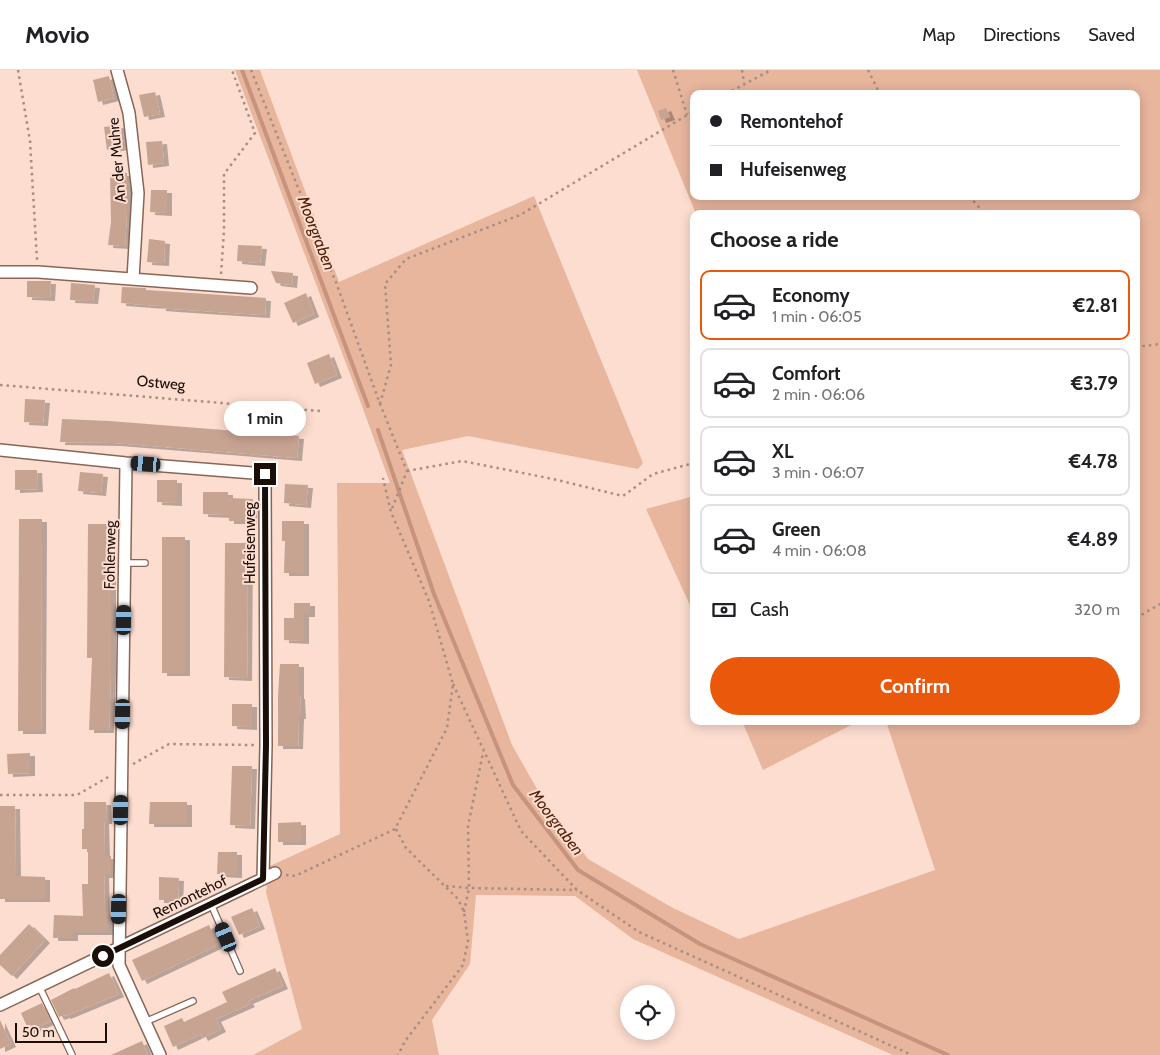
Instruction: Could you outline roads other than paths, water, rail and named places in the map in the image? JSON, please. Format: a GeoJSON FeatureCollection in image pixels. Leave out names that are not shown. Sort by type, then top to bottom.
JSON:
{"type":"FeatureCollection","features":[{"type":"Feature","properties":{"kind":"street","name":"An der Muhre"},"geometry":{"type":"LineString","coordinates":[[117,70],[129,113],[138,193],[133,279]]}},
{"type":"Feature","properties":{"kind":"street"},"geometry":{"type":"LineString","coordinates":[[0,272],[38,272],[250,288]]}},
{"type":"Feature","properties":{"kind":"street","name":"Hufeisenweg"},"geometry":{"type":"LineString","coordinates":[[0,450],[126,463],[265,474],[266,745],[263,879]]}},
{"type":"Feature","properties":{"kind":"street","name":"Fohlenweg"},"geometry":{"type":"LineString","coordinates":[[119,948],[126,463]]}},
{"type":"Feature","properties":{"kind":"street","name":"Remontehof"},"geometry":{"type":"LineString","coordinates":[[0,1005],[275,873]]}},
{"type":"Feature","properties":{"kind":"street"},"geometry":{"type":"LineString","coordinates":[[119,948],[119,965],[160,1055]]}},
{"type":"Feature","properties":{"kind":"lane"},"geometry":{"type":"LineString","coordinates":[[125,563],[145,563]]}},
{"type":"Feature","properties":{"kind":"lane"},"geometry":{"type":"LineString","coordinates":[[211,904],[240,971]]}},
{"type":"Feature","properties":{"kind":"lane"},"geometry":{"type":"LineString","coordinates":[[39,986],[72,1055]]}},
{"type":"Feature","properties":{"kind":"lane"},"geometry":{"type":"LineString","coordinates":[[145,1022],[193,1001]]}},
{"type":"Feature","properties":{"kind":"waterway","name":"Moorgraben"},"geometry":{"type":"LineString","coordinates":[[242,70],[368,406]]}},
{"type":"Feature","properties":{"kind":"waterway","name":"Moorgraben"},"geometry":{"type":"LineString","coordinates":[[378,430],[434,594],[513,785],[578,870],[700,944],[948,1055]]}}]}
